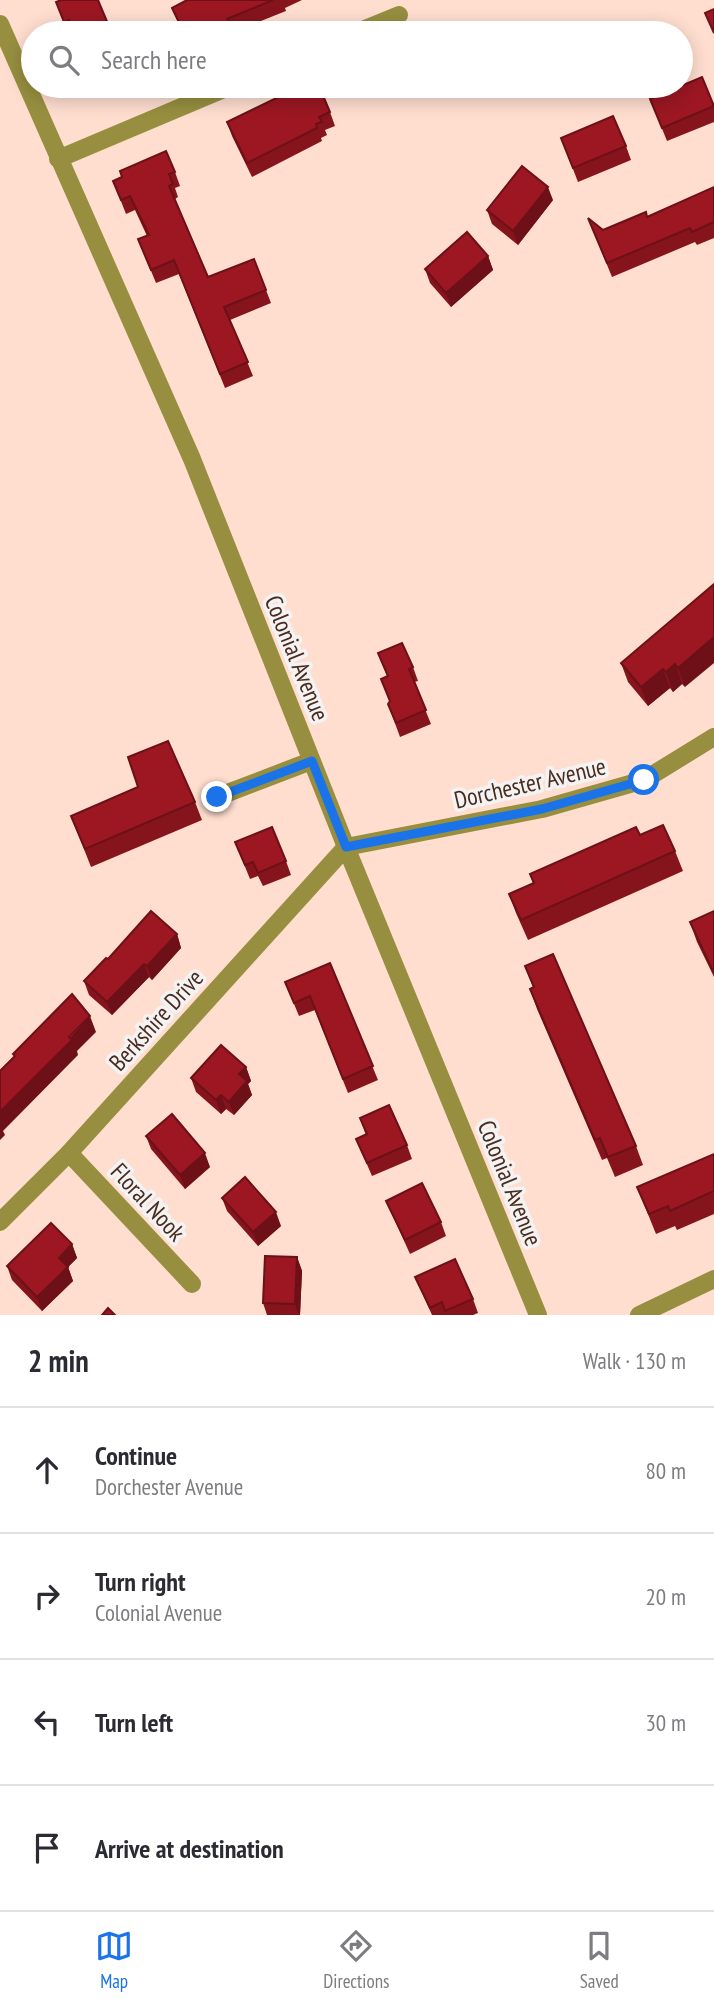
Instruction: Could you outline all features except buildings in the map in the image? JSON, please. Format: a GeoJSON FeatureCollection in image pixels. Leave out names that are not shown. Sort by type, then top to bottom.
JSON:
{"type":"FeatureCollection","features":[{"type":"Feature","properties":{"kind":"street"},"geometry":{"type":"LineString","coordinates":[[384,21],[399,15]]}},
{"type":"Feature","properties":{"kind":"street","name":"Colonial Avenue"},"geometry":{"type":"LineString","coordinates":[[0,24],[21,73]]}},
{"type":"Feature","properties":{"kind":"street","name":"Colonial Avenue"},"geometry":{"type":"LineString","coordinates":[[32,98],[191,459],[346,847],[538,1315]]}},
{"type":"Feature","properties":{"kind":"street"},"geometry":{"type":"LineString","coordinates":[[58,159],[203,98]]}},
{"type":"Feature","properties":{"kind":"street","name":"Dorchester Avenue"},"geometry":{"type":"LineString","coordinates":[[346,847],[542,809],[644,780],[714,737]]}},
{"type":"Feature","properties":{"kind":"street"},"geometry":{"type":"LineString","coordinates":[[217,797],[312,761]]}},
{"type":"Feature","properties":{"kind":"street","name":"Berkshire Drive"},"geometry":{"type":"LineString","coordinates":[[0,1222],[69,1153],[346,847]]}},
{"type":"Feature","properties":{"kind":"street","name":"Floral Nook"},"geometry":{"type":"LineString","coordinates":[[69,1153],[192,1284]]}},
{"type":"Feature","properties":{"kind":"street"},"geometry":{"type":"LineString","coordinates":[[639,1315],[714,1279]]}},
{"type":"Feature","properties":{"kind":"route"},"geometry":{"type":"LineString","coordinates":[[217,797],[312,761],[346,847],[542,809],[644,780]]}}]}
